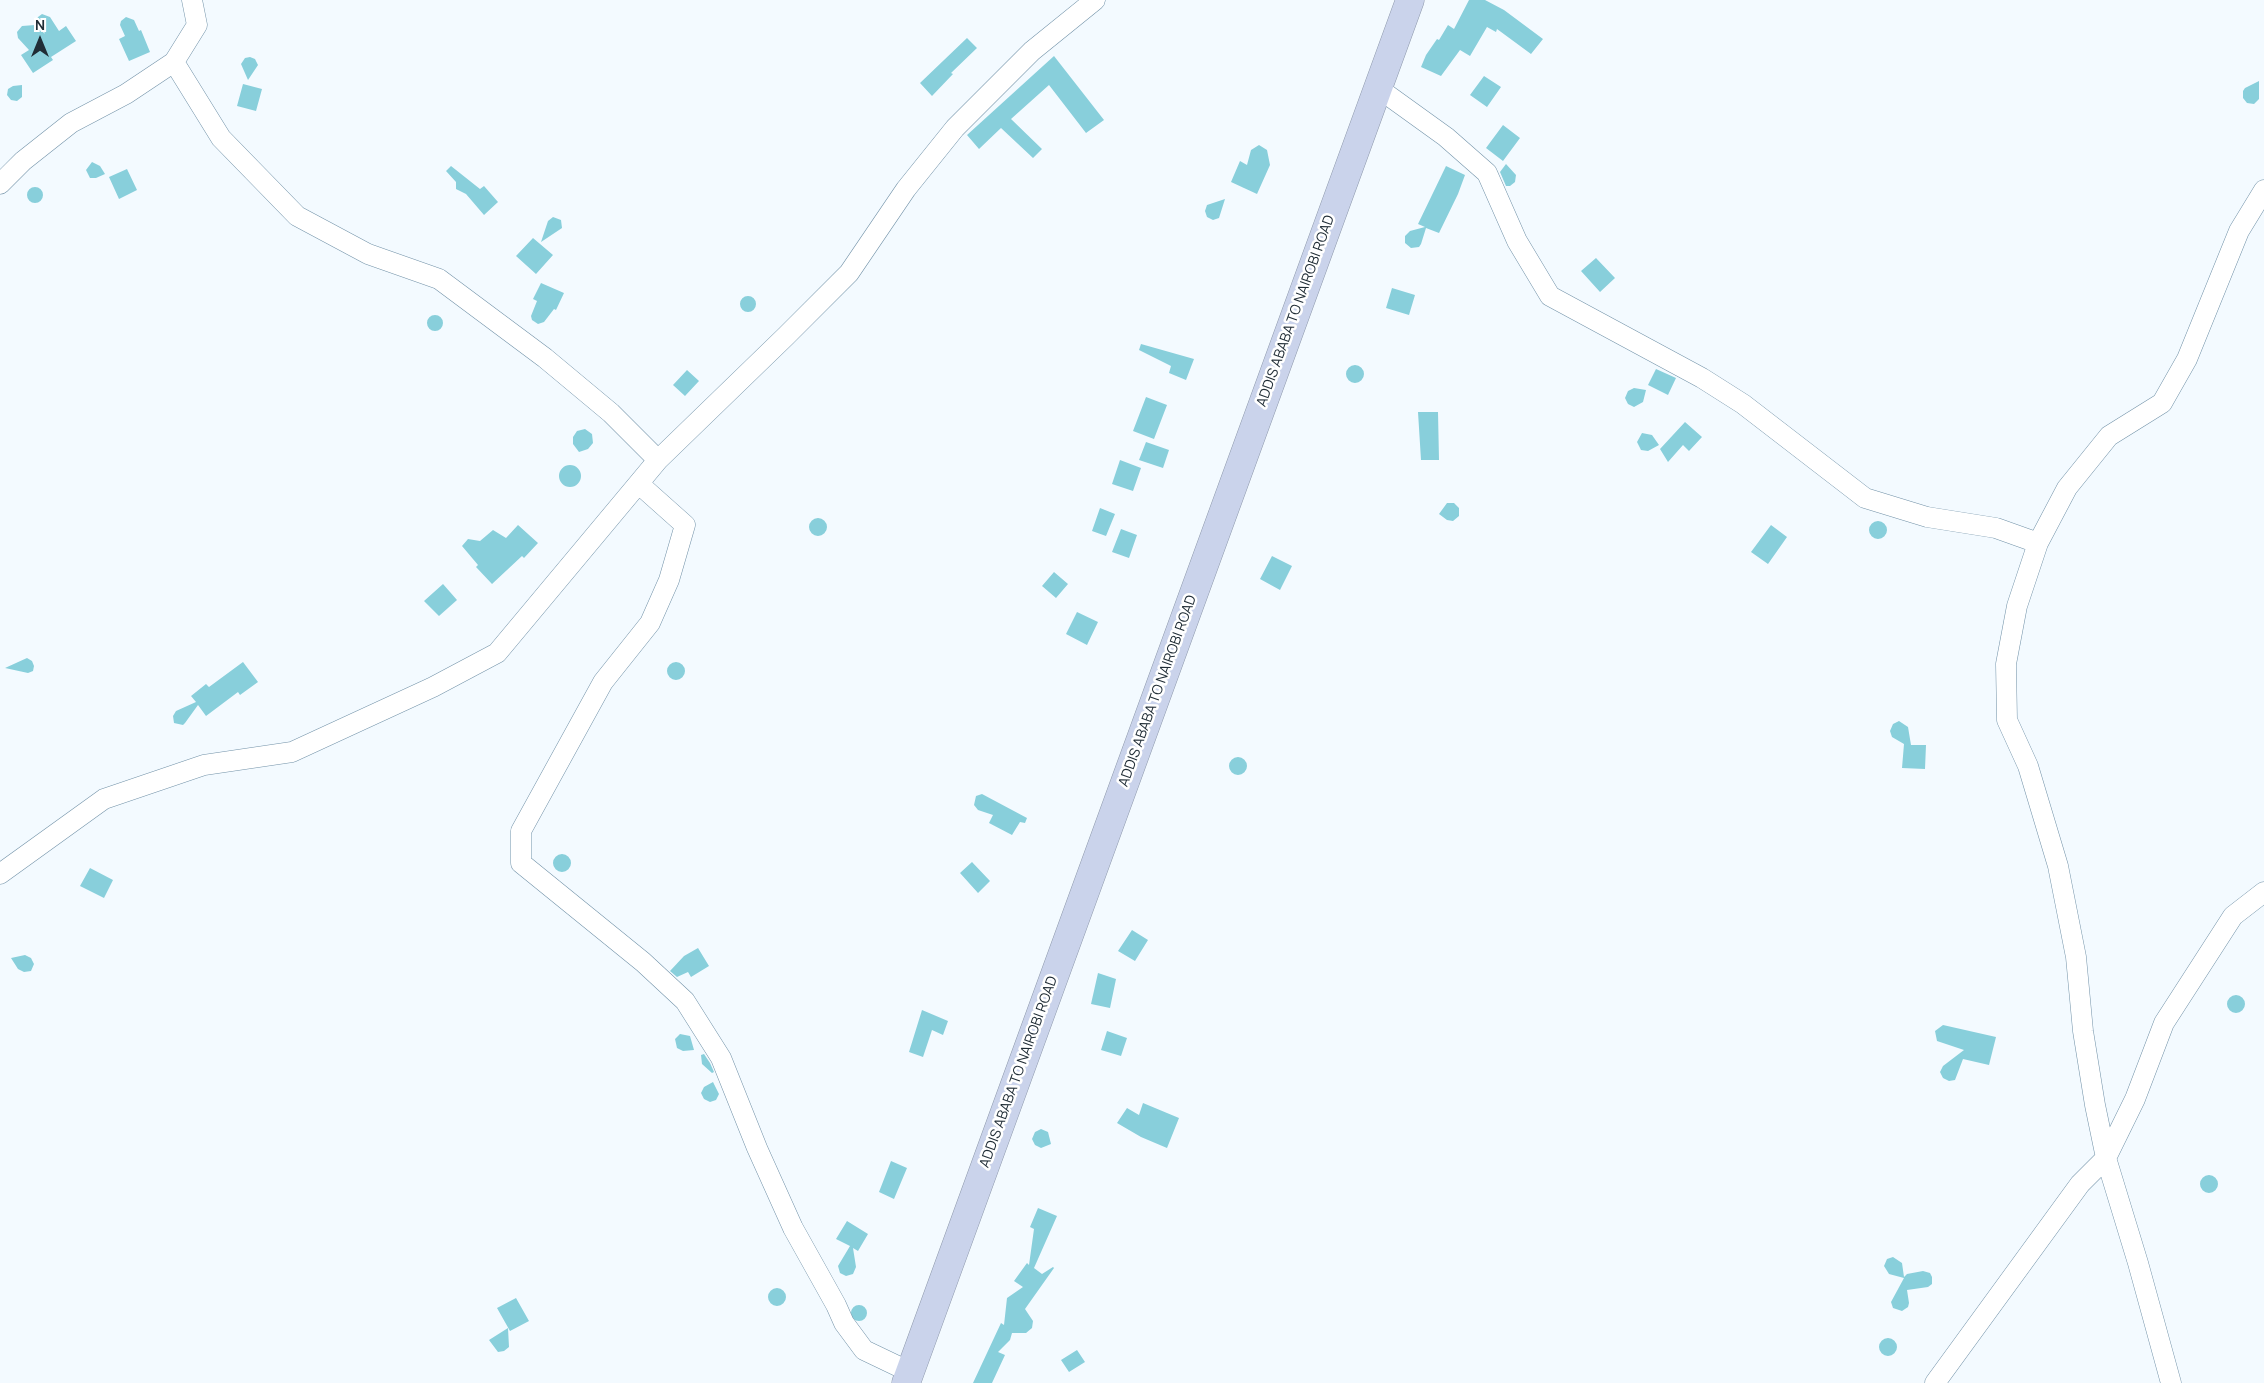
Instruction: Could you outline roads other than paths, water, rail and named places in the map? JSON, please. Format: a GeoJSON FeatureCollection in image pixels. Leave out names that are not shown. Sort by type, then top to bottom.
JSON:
{"type":"FeatureCollection","features":[{"type":"Feature","properties":{"kind":"highway","name":"ADDIS ABABA TO NAIROBI ROAD"},"geometry":{"type":"LineString","coordinates":[[908,1378],[1410,0]]}},
{"type":"Feature","properties":{"kind":"street"},"geometry":{"type":"LineString","coordinates":[[0,184],[23,161],[71,122],[126,94],[174,62],[197,25],[192,0]]}},
{"type":"Feature","properties":{"kind":"street"},"geometry":{"type":"LineString","coordinates":[[0,874],[104,799],[204,765],[292,752],[425,691],[498,653],[658,460],[849,272],[906,189],[955,128],[1032,51],[1095,0]]}},
{"type":"Feature","properties":{"kind":"street"},"geometry":{"type":"LineString","coordinates":[[174,62],[221,138],[297,216],[368,254],[438,279],[545,358],[610,413],[658,460]]}},
{"type":"Feature","properties":{"kind":"street"},"geometry":{"type":"LineString","coordinates":[[1378,88],[1446,137],[1487,173],[1517,241],[1550,296],[1702,378],[1743,404],[1865,498],[1927,516],[1996,528],[2038,542]]}},
{"type":"Feature","properties":{"kind":"street"},"geometry":{"type":"LineString","coordinates":[[2171,1383],[2106,1158],[2095,1105],[2076,957],[2058,866],[2028,766],[2008,720],[2006,664],[2017,606],[2038,542],[2067,488],[2109,436],[2162,403],[2187,359],[2239,231],[2264,190]]}},
{"type":"Feature","properties":{"kind":"street"},"geometry":{"type":"LineString","coordinates":[[639,484],[685,525],[670,580],[650,623],[603,682],[521,831],[521,864],[643,962],[685,1001],[721,1058],[757,1148],[793,1228],[844,1323],[864,1350],[908,1378]]}},
{"type":"Feature","properties":{"kind":"street"},"geometry":{"type":"LineString","coordinates":[[1935,1383],[2080,1184],[2106,1158],[2135,1098],[2164,1023],[2233,916],[2264,892]]}}]}
